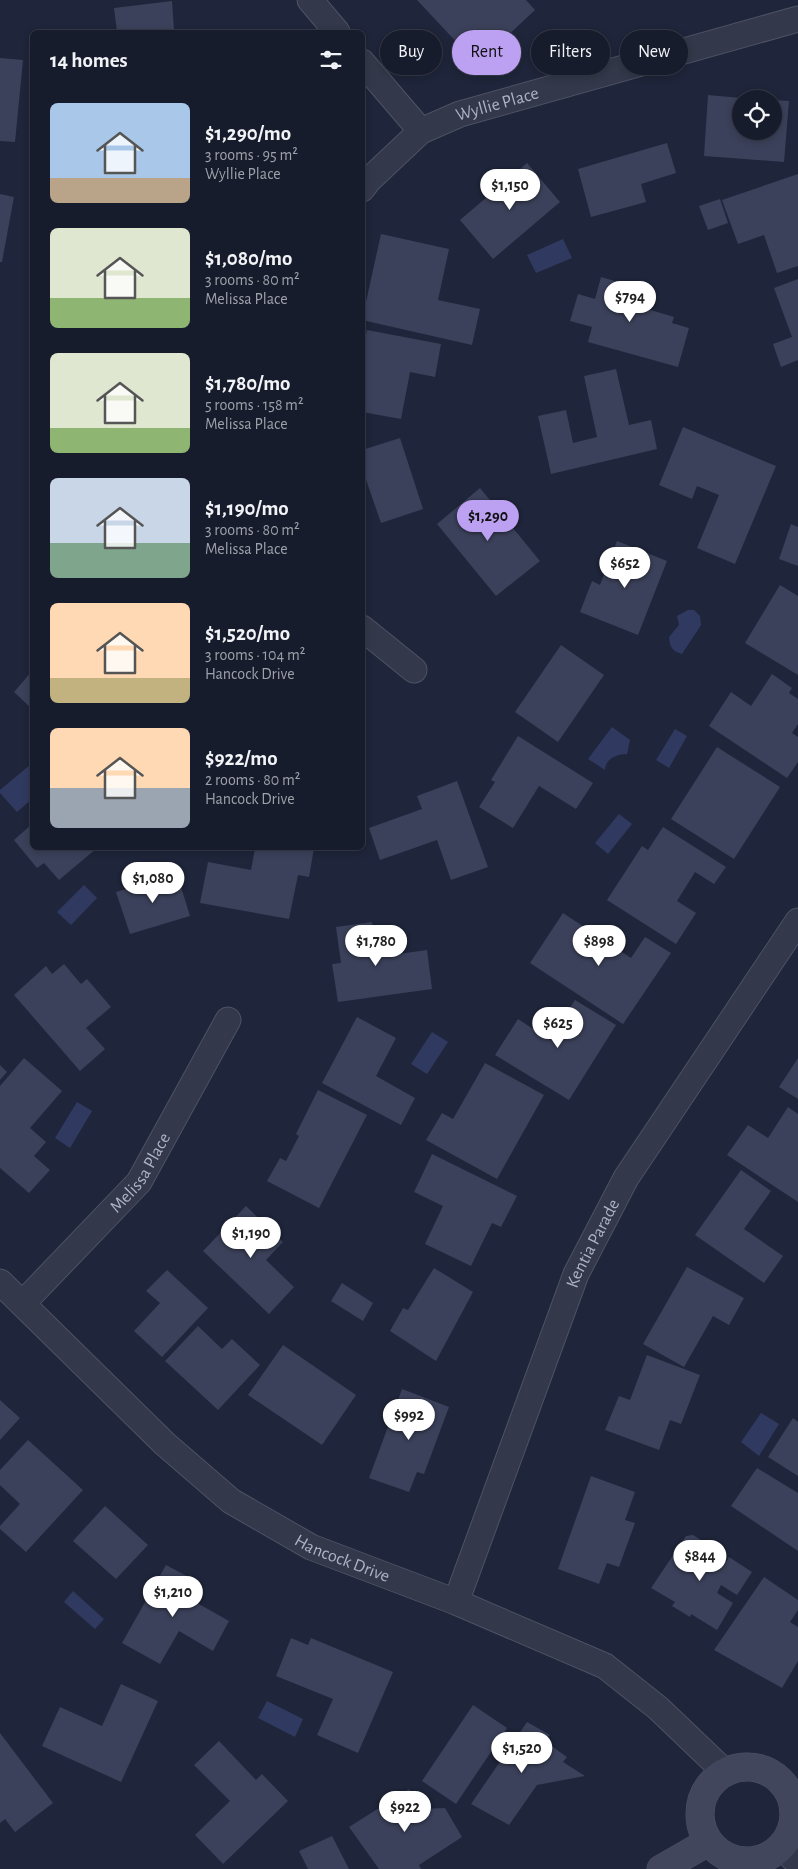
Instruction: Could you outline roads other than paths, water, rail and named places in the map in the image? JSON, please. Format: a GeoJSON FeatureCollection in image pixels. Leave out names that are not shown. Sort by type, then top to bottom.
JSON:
{"type":"FeatureCollection","features":[{"type":"Feature","properties":{"kind":"main road"},"geometry":{"type":"LineString","coordinates":[[753,1767],[766,1771],[778,1778],[791,1778],[795,1819],[790,1834],[790,1855],[771,1856],[744,1862],[730,1858],[708,1842],[701,1827],[700,1811],[704,1795],[712,1782],[725,1772],[738,1768],[753,1767]]}},
{"type":"Feature","properties":{"kind":"main road"},"geometry":{"type":"LineString","coordinates":[[661,1869],[708,1842]]}},
{"type":"Feature","properties":{"kind":"street"},"geometry":{"type":"LineString","coordinates":[[310,0],[335,30]]}},
{"type":"Feature","properties":{"kind":"street","name":"Wyllie Place"},"geometry":{"type":"LineString","coordinates":[[365,185],[421,131],[460,114],[798,19]]}},
{"type":"Feature","properties":{"kind":"street"},"geometry":{"type":"LineString","coordinates":[[365,66],[421,131]]}},
{"type":"Feature","properties":{"kind":"street"},"geometry":{"type":"LineString","coordinates":[[365,630],[414,670]]}},
{"type":"Feature","properties":{"kind":"street","name":"Kentia Parade"},"geometry":{"type":"LineString","coordinates":[[456,1602],[576,1274],[626,1178],[798,921]]}},
{"type":"Feature","properties":{"kind":"street","name":"Melissa Place"},"geometry":{"type":"LineString","coordinates":[[23,1303],[139,1182],[228,1020]]}},
{"type":"Feature","properties":{"kind":"street","name":"Hancock Drive"},"geometry":{"type":"LineString","coordinates":[[0,1282],[164,1444],[230,1501],[311,1548],[456,1602],[606,1666],[658,1708],[725,1772]]}},
{"type":"Feature","properties":{"kind":"water"},"geometry":{"type":"Polygon","coordinates":[[[563,239],[572,258],[536,273],[527,255],[563,239]]]}},
{"type":"Feature","properties":{"kind":"water"},"geometry":{"type":"Polygon","coordinates":[[[688,610],[694,610],[700,616],[701,625],[682,654],[672,648],[669,637],[679,625],[677,616],[688,610]]]}},
{"type":"Feature","properties":{"kind":"water"},"geometry":{"type":"Polygon","coordinates":[[[612,727],[630,740],[627,754],[619,755],[609,760],[605,770],[588,759],[612,727]]]}},
{"type":"Feature","properties":{"kind":"water"},"geometry":{"type":"Polygon","coordinates":[[[675,729],[687,736],[669,768],[656,760],[675,729]]]}},
{"type":"Feature","properties":{"kind":"water"},"geometry":{"type":"Polygon","coordinates":[[[30,765],[30,801],[17,812],[0,793],[0,790],[30,765]]]}},
{"type":"Feature","properties":{"kind":"water"},"geometry":{"type":"Polygon","coordinates":[[[619,814],[632,824],[608,854],[595,843],[619,814]]]}},
{"type":"Feature","properties":{"kind":"water"},"geometry":{"type":"Polygon","coordinates":[[[84,885],[97,898],[71,925],[57,912],[84,885]]]}},
{"type":"Feature","properties":{"kind":"water"},"geometry":{"type":"Polygon","coordinates":[[[432,1032],[448,1042],[427,1074],[411,1064],[432,1032]]]}},
{"type":"Feature","properties":{"kind":"water"},"geometry":{"type":"Polygon","coordinates":[[[77,1102],[92,1111],[70,1148],[55,1138],[77,1102]]]}},
{"type":"Feature","properties":{"kind":"water"},"geometry":{"type":"Polygon","coordinates":[[[761,1413],[779,1424],[759,1456],[741,1442],[761,1413]]]}},
{"type":"Feature","properties":{"kind":"water"},"geometry":{"type":"Polygon","coordinates":[[[73,1591],[104,1619],[95,1629],[64,1602],[73,1591]]]}},
{"type":"Feature","properties":{"kind":"water"},"geometry":{"type":"Polygon","coordinates":[[[267,1701],[303,1719],[295,1737],[258,1718],[267,1701]]]}}]}
